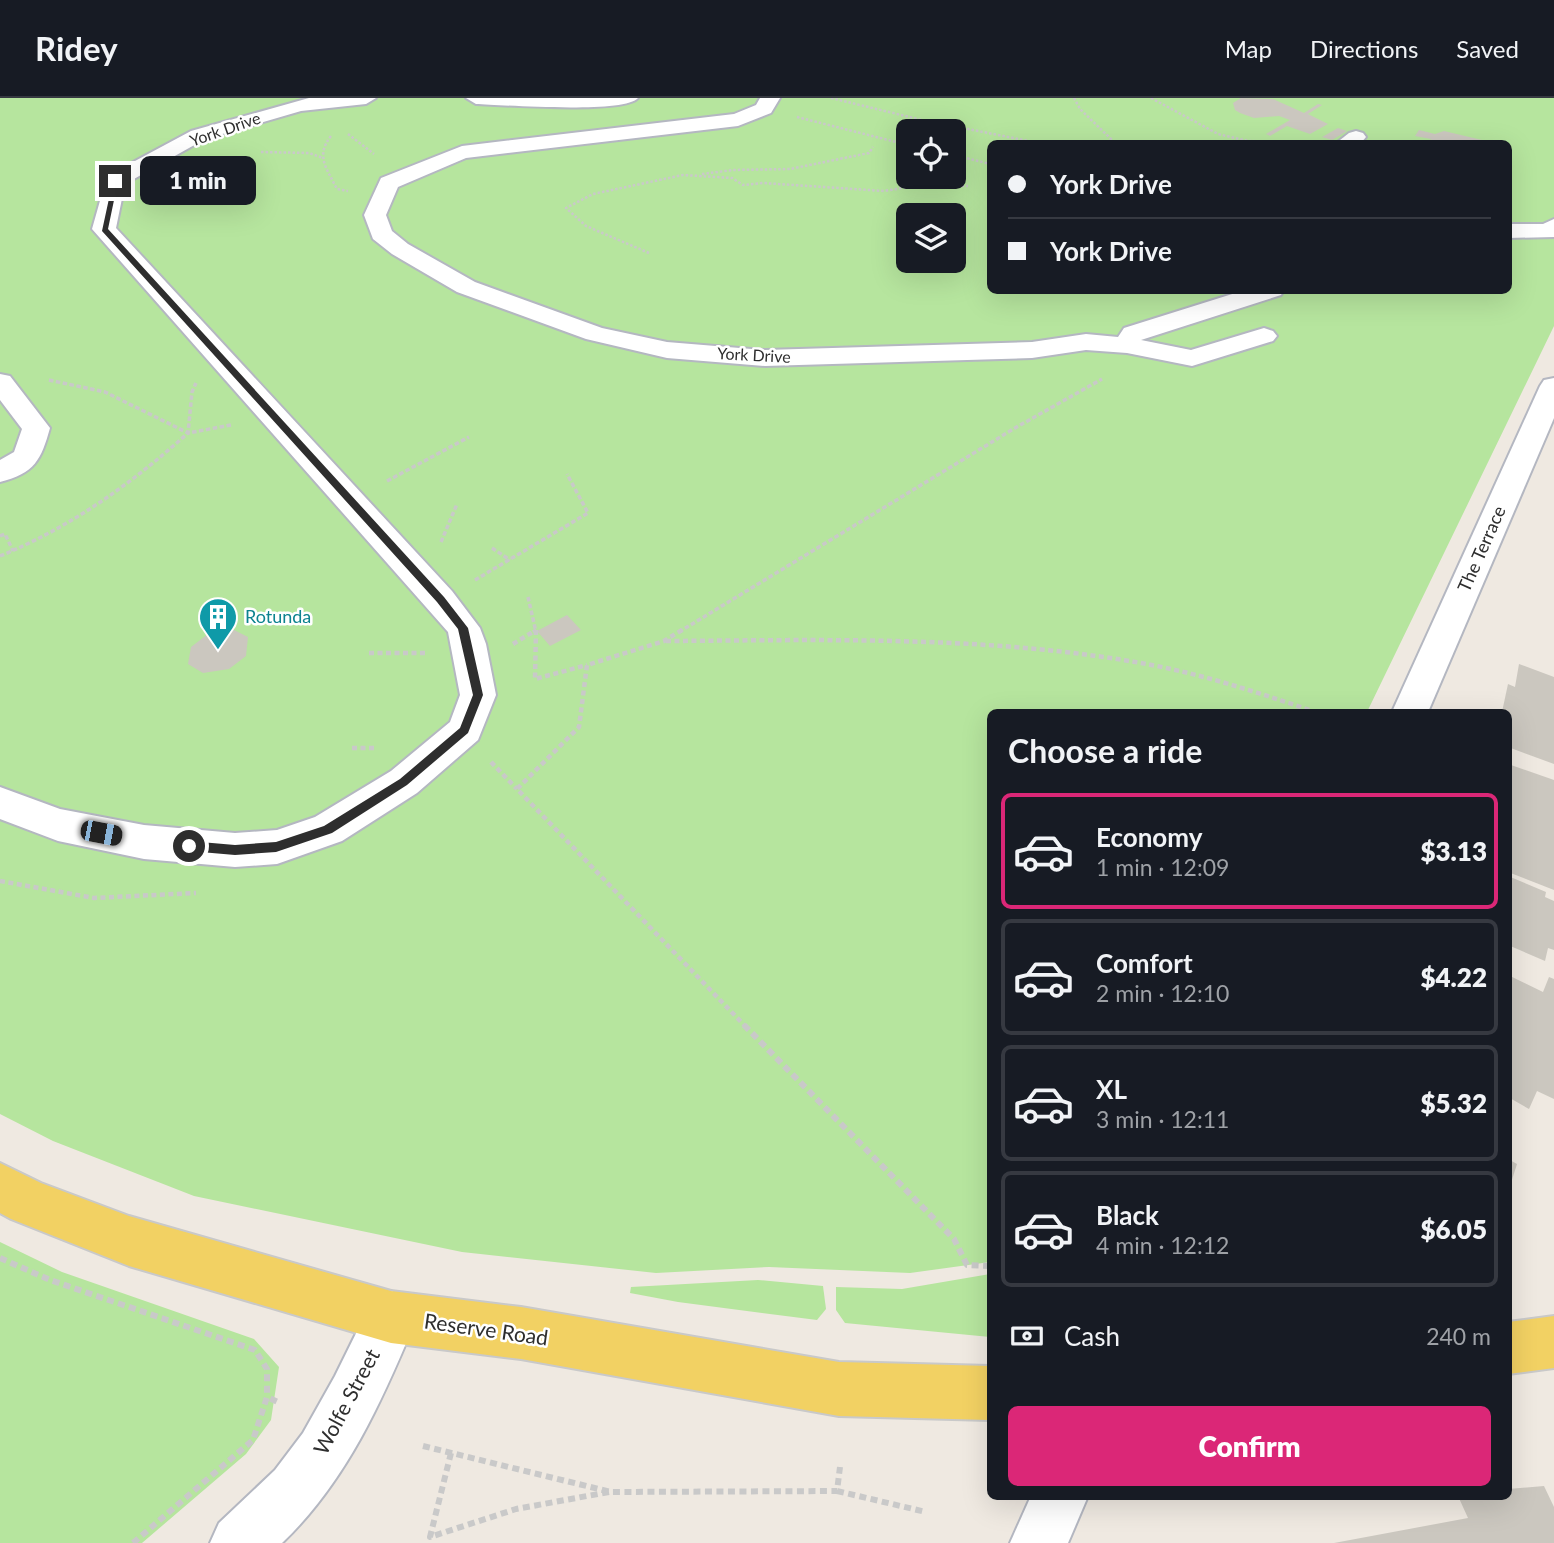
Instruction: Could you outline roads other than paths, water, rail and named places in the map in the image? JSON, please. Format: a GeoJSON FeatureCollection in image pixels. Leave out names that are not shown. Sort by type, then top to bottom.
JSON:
{"type":"FeatureCollection","features":[{"type":"Feature","properties":{"kind":"main road","name":"Reserve Road"},"geometry":{"type":"LineString","coordinates":[[0,1188],[28,1202],[129,1241],[391,1317],[520,1333],[839,1389],[987,1394]]}},
{"type":"Feature","properties":{"kind":"main road"},"geometry":{"type":"LineString","coordinates":[[1512,1347],[1554,1342]]}},
{"type":"Feature","properties":{"kind":"street","name":"York Drive"},"geometry":{"type":"LineString","coordinates":[[0,803],[58,825],[144,842],[235,850],[276,847],[328,829],[404,782],[465,730],[478,695],[463,628],[440,599],[104,229],[115,181],[198,135],[299,105],[366,98]]}},
{"type":"Feature","properties":{"kind":"street"},"geometry":{"type":"LineString","coordinates":[[476,98],[586,102],[628,98]]}},
{"type":"Feature","properties":{"kind":"street","name":"York Drive"},"geometry":{"type":"LineString","coordinates":[[767,103],[738,120],[462,152],[389,183],[375,215],[381,234],[466,287],[595,334],[667,349],[765,358],[1032,350],[1086,342],[1128,342],[1192,358],[1264,336]]}},
{"type":"Feature","properties":{"kind":"street"},"geometry":{"type":"LineString","coordinates":[[1512,227],[1547,232]]}},
{"type":"Feature","properties":{"kind":"street"},"geometry":{"type":"LineString","coordinates":[[1512,231],[1547,232]]}},
{"type":"Feature","properties":{"kind":"street"},"geometry":{"type":"LineString","coordinates":[[1128,342],[1133,333],[1259,294]]}},
{"type":"Feature","properties":{"kind":"street"},"geometry":{"type":"LineString","coordinates":[[0,382],[36,428],[27,457],[0,473]]}},
{"type":"Feature","properties":{"kind":"street","name":"The Terrace"},"geometry":{"type":"LineString","coordinates":[[1411,709],[1554,386]]}},
{"type":"Feature","properties":{"kind":"street","name":"Wolfe Street"},"geometry":{"type":"LineString","coordinates":[[239,1543],[267,1519],[310,1471],[343,1418],[391,1317]]}},
{"type":"Feature","properties":{"kind":"street"},"geometry":{"type":"LineString","coordinates":[[1039,1543],[1058,1500]]}},
{"type":"Feature","properties":{"kind":"place","name":"Rotunda"},"geometry":{"type":"Point","coordinates":[218,651]}}]}
